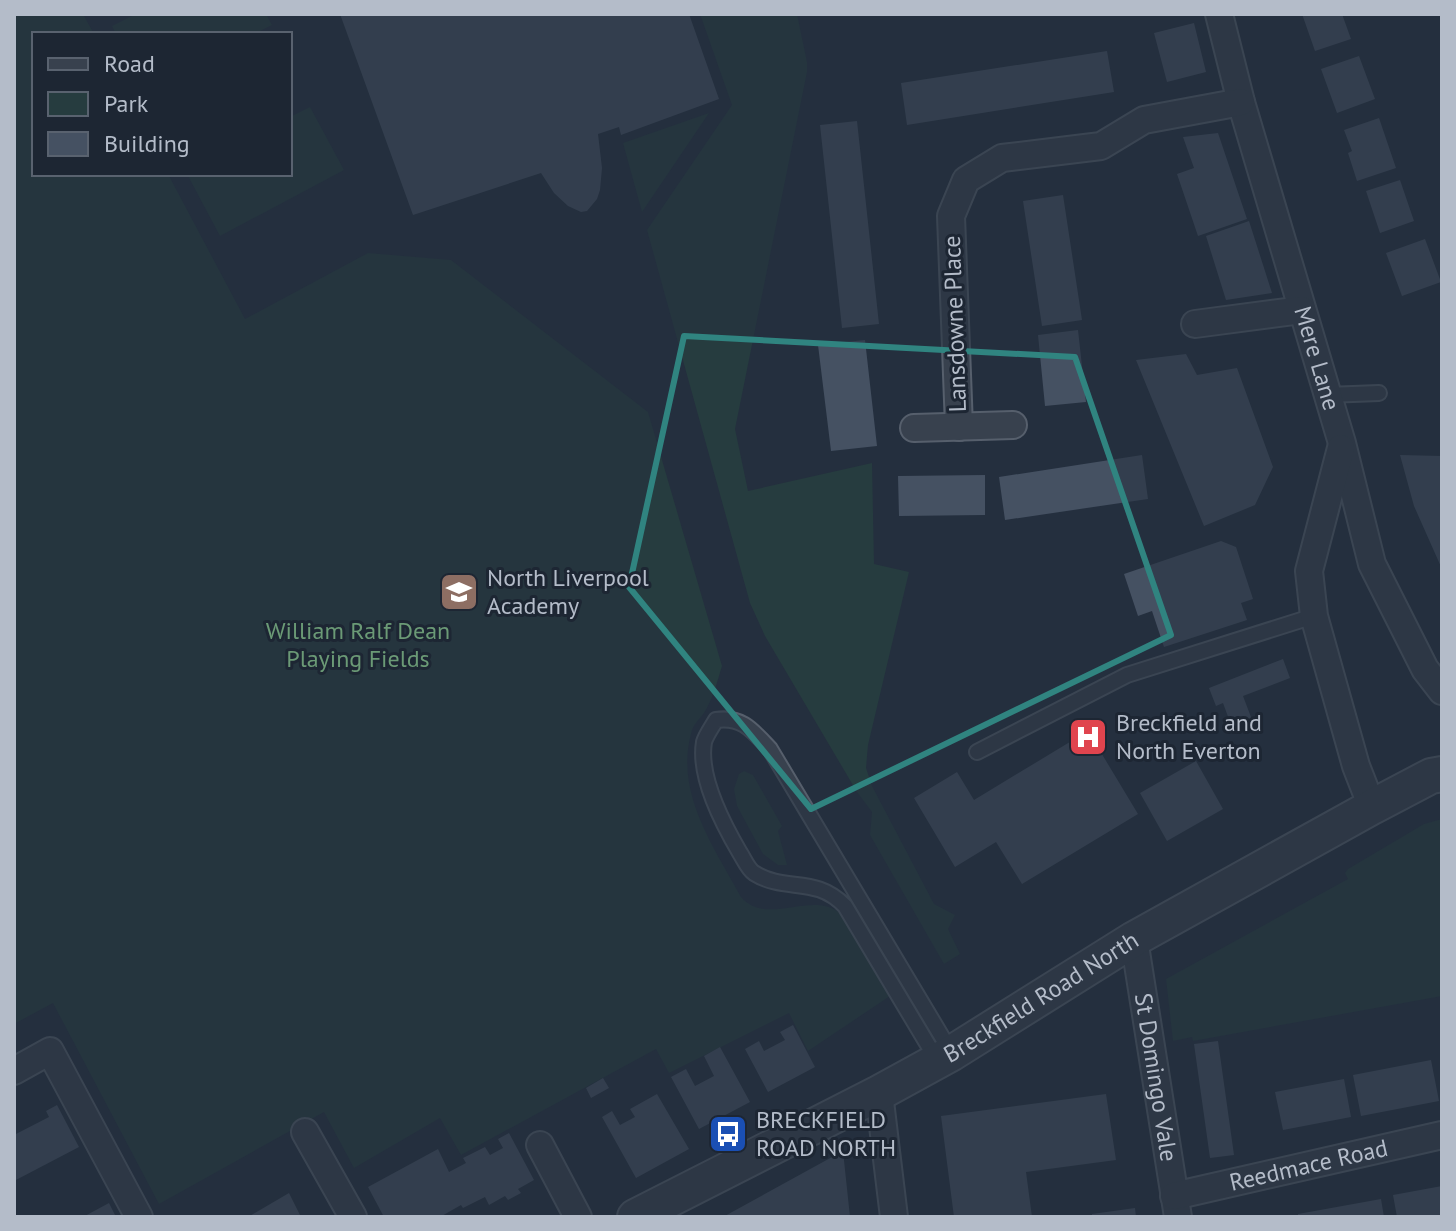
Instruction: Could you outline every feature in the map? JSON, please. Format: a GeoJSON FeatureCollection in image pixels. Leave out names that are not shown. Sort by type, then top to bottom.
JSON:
{"type":"FeatureCollection","features":[{"type":"Feature","properties":{"kind":"street","name":"Mere Lane"},"geometry":{"type":"LineString","coordinates":[[1219,14],[1241,102],[1342,443],[1372,564],[1425,669],[1442,691]]}},
{"type":"Feature","properties":{"kind":"street","name":"Lansdowne Place"},"geometry":{"type":"LineString","coordinates":[[959,427],[951,216],[966,180],[1002,158],[1101,146],[1144,120],[1241,102]]}},
{"type":"Feature","properties":{"kind":"street"},"geometry":{"type":"LineString","coordinates":[[1195,324],[1302,310]]}},
{"type":"Feature","properties":{"kind":"street","name":"Lansdowne Place"},"geometry":{"type":"LineString","coordinates":[[914,428],[1013,425]]}},
{"type":"Feature","properties":{"kind":"street"},"geometry":{"type":"LineString","coordinates":[[1342,443],[1309,571],[1314,616],[1356,766],[1372,807]]}},
{"type":"Feature","properties":{"kind":"street","name":"Breckfield Road North"},"geometry":{"type":"LineString","coordinates":[[635,1217],[879,1093],[944,1057],[1134,939],[1372,807],[1431,776],[1442,774]]}},
{"type":"Feature","properties":{"kind":"street","name":"St Domingo Vale"},"geometry":{"type":"LineString","coordinates":[[1134,939],[1176,1207]]}},
{"type":"Feature","properties":{"kind":"street"},"geometry":{"type":"LineString","coordinates":[[14,1071],[50,1051],[139,1217]]}},
{"type":"Feature","properties":{"kind":"street"},"geometry":{"type":"LineString","coordinates":[[879,1093],[894,1217]]}},
{"type":"Feature","properties":{"kind":"street"},"geometry":{"type":"LineString","coordinates":[[305,1132],[353,1217]]}},
{"type":"Feature","properties":{"kind":"street","name":"Reedmace Road"},"geometry":{"type":"LineString","coordinates":[[1176,1207],[1442,1135]]}},
{"type":"Feature","properties":{"kind":"street"},"geometry":{"type":"LineString","coordinates":[[540,1145],[578,1217]]}},
{"type":"Feature","properties":{"kind":"lane"},"geometry":{"type":"LineString","coordinates":[[1327,395],[1379,393]]}},
{"type":"Feature","properties":{"kind":"lane"},"geometry":{"type":"LineString","coordinates":[[977,752],[1127,675],[1314,616]]}},
{"type":"Feature","properties":{"kind":"lane"},"geometry":{"type":"LineString","coordinates":[[728,718],[748,725],[770,749],[944,1057],[897,992],[833,893],[818,887],[777,883],[751,871],[720,820],[706,779],[704,742],[716,720],[728,718]]}},
{"type":"Feature","properties":{"kind":"highlighted area"},"geometry":{"type":"Polygon","coordinates":[[[684,336],[1075,357],[1171,635],[811,809],[629,587],[684,336]]]}},
{"type":"Feature","properties":{"kind":"green space","name":"William Ralf Dean Playing Fields"},"geometry":{"type":"Polygon","coordinates":[[[14,14],[83,14],[93,32],[32,32],[32,176],[169,176],[245,319],[368,253],[451,260],[648,412],[722,666],[710,702],[692,731],[687,756],[688,777],[700,819],[741,897],[752,906],[764,909],[806,905],[832,908],[843,916],[890,996],[808,1051],[789,1013],[669,1073],[656,1049],[461,1155],[440,1118],[354,1168],[324,1112],[159,1204],[53,1003],[14,1024],[14,14]]]}},
{"type":"Feature","properties":{"kind":"green space"},"geometry":{"type":"Polygon","coordinates":[[[136,14],[266,14],[272,25],[258,32],[115,32],[112,26],[136,14]]]}},
{"type":"Feature","properties":{"kind":"green space"},"geometry":{"type":"Polygon","coordinates":[[[700,14],[797,14],[807,72],[735,429],[748,491],[872,463],[874,564],[909,572],[868,745],[866,768],[872,786],[934,904],[955,915],[948,929],[960,954],[944,964],[870,835],[872,812],[857,792],[765,636],[750,603],[647,230],[732,105],[700,14]]]}},
{"type":"Feature","properties":{"kind":"green space"},"geometry":{"type":"Polygon","coordinates":[[[310,107],[344,170],[220,236],[188,176],[292,176],[292,116],[310,107]]]}},
{"type":"Feature","properties":{"kind":"green space"},"geometry":{"type":"Polygon","coordinates":[[[709,113],[642,212],[623,143],[709,113]]]}},
{"type":"Feature","properties":{"kind":"green space"},"geometry":{"type":"Polygon","coordinates":[[[744,771],[753,775],[782,826],[778,831],[787,865],[778,865],[763,854],[737,806],[734,789],[739,774],[744,771]]]}},
{"type":"Feature","properties":{"kind":"green space"},"geometry":{"type":"Polygon","coordinates":[[[1442,819],[1442,996],[1193,1041],[1192,1037],[1173,1041],[1166,979],[1348,879],[1345,873],[1348,869],[1424,824],[1442,819]]]}},
{"type":"Feature","properties":{"kind":"building"},"geometry":{"type":"Polygon","coordinates":[[[340,14],[689,14],[719,99],[621,135],[619,127],[598,134],[602,168],[600,190],[587,211],[581,212],[568,206],[554,193],[541,173],[413,215],[340,14]]]}},
{"type":"Feature","properties":{"kind":"building"},"geometry":{"type":"Polygon","coordinates":[[[1302,14],[1342,14],[1351,39],[1315,51],[1302,14]]]}},
{"type":"Feature","properties":{"kind":"building"},"geometry":{"type":"Polygon","coordinates":[[[1194,23],[1206,72],[1167,82],[1154,33],[1194,23]]]}},
{"type":"Feature","properties":{"kind":"building"},"geometry":{"type":"Polygon","coordinates":[[[1107,51],[1114,92],[907,125],[901,83],[1107,51]]]}},
{"type":"Feature","properties":{"kind":"building"},"geometry":{"type":"Polygon","coordinates":[[[1359,56],[1375,99],[1337,113],[1321,69],[1359,56]]]}},
{"type":"Feature","properties":{"kind":"building"},"geometry":{"type":"Polygon","coordinates":[[[1379,118],[1396,168],[1357,181],[1348,153],[1352,151],[1344,130],[1379,118]]]}},
{"type":"Feature","properties":{"kind":"building"},"geometry":{"type":"Polygon","coordinates":[[[857,121],[879,324],[842,328],[820,125],[857,121]]]}},
{"type":"Feature","properties":{"kind":"building"},"geometry":{"type":"Polygon","coordinates":[[[1218,133],[1247,219],[1198,236],[1177,174],[1194,168],[1183,137],[1218,133]]]}},
{"type":"Feature","properties":{"kind":"building"},"geometry":{"type":"Polygon","coordinates":[[[1400,180],[1414,221],[1380,233],[1366,191],[1400,180]]]}},
{"type":"Feature","properties":{"kind":"building"},"geometry":{"type":"Polygon","coordinates":[[[1063,195],[1082,320],[1042,326],[1023,201],[1063,195]]]}},
{"type":"Feature","properties":{"kind":"building"},"geometry":{"type":"Polygon","coordinates":[[[1249,221],[1272,293],[1226,300],[1206,236],[1249,221]]]}},
{"type":"Feature","properties":{"kind":"building"},"geometry":{"type":"Polygon","coordinates":[[[1425,239],[1441,282],[1402,296],[1386,253],[1425,239]]]}},
{"type":"Feature","properties":{"kind":"building"},"geometry":{"type":"Polygon","coordinates":[[[1078,330],[1086,402],[1045,406],[1038,335],[1078,330]]]}},
{"type":"Feature","properties":{"kind":"building"},"geometry":{"type":"Polygon","coordinates":[[[865,340],[877,446],[831,451],[818,345],[865,340]]]}},
{"type":"Feature","properties":{"kind":"building"},"geometry":{"type":"Polygon","coordinates":[[[1186,354],[1197,375],[1237,368],[1273,467],[1255,505],[1204,526],[1136,360],[1186,354]]]}},
{"type":"Feature","properties":{"kind":"building"},"geometry":{"type":"Polygon","coordinates":[[[1142,455],[1148,499],[1005,520],[999,477],[1142,455]]]}},
{"type":"Feature","properties":{"kind":"building"},"geometry":{"type":"Polygon","coordinates":[[[1400,455],[1442,456],[1442,569],[1414,506],[1400,455]]]}},
{"type":"Feature","properties":{"kind":"building"},"geometry":{"type":"Polygon","coordinates":[[[985,475],[985,515],[899,516],[898,476],[985,475]]]}},
{"type":"Feature","properties":{"kind":"building"},"geometry":{"type":"Polygon","coordinates":[[[1221,541],[1236,547],[1253,599],[1241,603],[1247,620],[1164,647],[1152,611],[1138,616],[1124,574],[1221,541]]]}},
{"type":"Feature","properties":{"kind":"building"},"geometry":{"type":"Polygon","coordinates":[[[1283,659],[1290,678],[1243,696],[1254,725],[1234,733],[1223,703],[1216,706],[1209,688],[1283,659]]]}},
{"type":"Feature","properties":{"kind":"building"},"geometry":{"type":"Polygon","coordinates":[[[1088,731],[1138,814],[1022,884],[996,842],[955,867],[914,798],[957,772],[974,800],[1088,731]]]}},
{"type":"Feature","properties":{"kind":"building"},"geometry":{"type":"Polygon","coordinates":[[[1196,761],[1223,809],[1167,841],[1140,793],[1196,761]]]}},
{"type":"Feature","properties":{"kind":"building"},"geometry":{"type":"Polygon","coordinates":[[[793,1025],[815,1067],[768,1092],[745,1049],[759,1041],[764,1051],[785,1040],[780,1032],[793,1025]]]}},
{"type":"Feature","properties":{"kind":"building"},"geometry":{"type":"Polygon","coordinates":[[[1218,1041],[1234,1155],[1210,1158],[1194,1044],[1218,1041]]]}},
{"type":"Feature","properties":{"kind":"building"},"geometry":{"type":"Polygon","coordinates":[[[720,1047],[750,1102],[699,1129],[671,1077],[686,1069],[695,1086],[714,1076],[704,1056],[720,1047]]]}},
{"type":"Feature","properties":{"kind":"building"},"geometry":{"type":"Polygon","coordinates":[[[1431,1060],[1439,1101],[1361,1116],[1353,1075],[1431,1060]]]}},
{"type":"Feature","properties":{"kind":"building"},"geometry":{"type":"Polygon","coordinates":[[[603,1078],[609,1088],[591,1098],[586,1088],[603,1078]]]}},
{"type":"Feature","properties":{"kind":"building"},"geometry":{"type":"Polygon","coordinates":[[[1344,1079],[1351,1117],[1283,1130],[1275,1092],[1344,1079]]]}},
{"type":"Feature","properties":{"kind":"building"},"geometry":{"type":"Polygon","coordinates":[[[657,1094],[689,1149],[636,1178],[602,1117],[612,1111],[620,1125],[635,1117],[630,1109],[657,1094]]]}},
{"type":"Feature","properties":{"kind":"building"},"geometry":{"type":"Polygon","coordinates":[[[1106,1094],[1116,1160],[1026,1172],[1032,1217],[954,1217],[941,1116],[1106,1094]]]}},
{"type":"Feature","properties":{"kind":"building"},"geometry":{"type":"Polygon","coordinates":[[[57,1105],[79,1147],[14,1181],[14,1135],[49,1117],[46,1111],[57,1105]]]}},
{"type":"Feature","properties":{"kind":"building"},"geometry":{"type":"Polygon","coordinates":[[[509,1133],[534,1180],[518,1189],[521,1193],[508,1200],[505,1196],[489,1205],[485,1197],[463,1208],[461,1205],[440,1217],[384,1217],[368,1187],[438,1149],[449,1172],[466,1163],[463,1158],[485,1147],[490,1155],[503,1148],[498,1139],[509,1133]]]}},
{"type":"Feature","properties":{"kind":"building"},"geometry":{"type":"Polygon","coordinates":[[[843,1151],[850,1217],[723,1217],[843,1151]]]}},
{"type":"Feature","properties":{"kind":"building"},"geometry":{"type":"Polygon","coordinates":[[[1442,1186],[1442,1217],[1397,1217],[1393,1195],[1442,1186]]]}},
{"type":"Feature","properties":{"kind":"building"},"geometry":{"type":"Polygon","coordinates":[[[289,1193],[301,1217],[248,1217],[289,1193]]]}},
{"type":"Feature","properties":{"kind":"building"},"geometry":{"type":"Polygon","coordinates":[[[1381,1199],[1384,1217],[1298,1217],[1298,1214],[1381,1199]]]}},
{"type":"Feature","properties":{"kind":"building"},"geometry":{"type":"Polygon","coordinates":[[[109,1203],[116,1217],[83,1217],[109,1203]]]}},
{"type":"Feature","properties":{"kind":"building"},"geometry":{"type":"Polygon","coordinates":[[[1135,1208],[1136,1217],[1092,1217],[1092,1214],[1135,1208]]]}},
{"type":"Feature","properties":{"kind":"place","name":"North Liverpool Academy"},"geometry":{"type":"Point","coordinates":[459,592]}},
{"type":"Feature","properties":{"kind":"place","name":"Breckfield and North Everton"},"geometry":{"type":"Point","coordinates":[1088,737]}},
{"type":"Feature","properties":{"kind":"place","name":"BRECKFIELD ROAD NORTH"},"geometry":{"type":"Point","coordinates":[728,1134]}}]}
